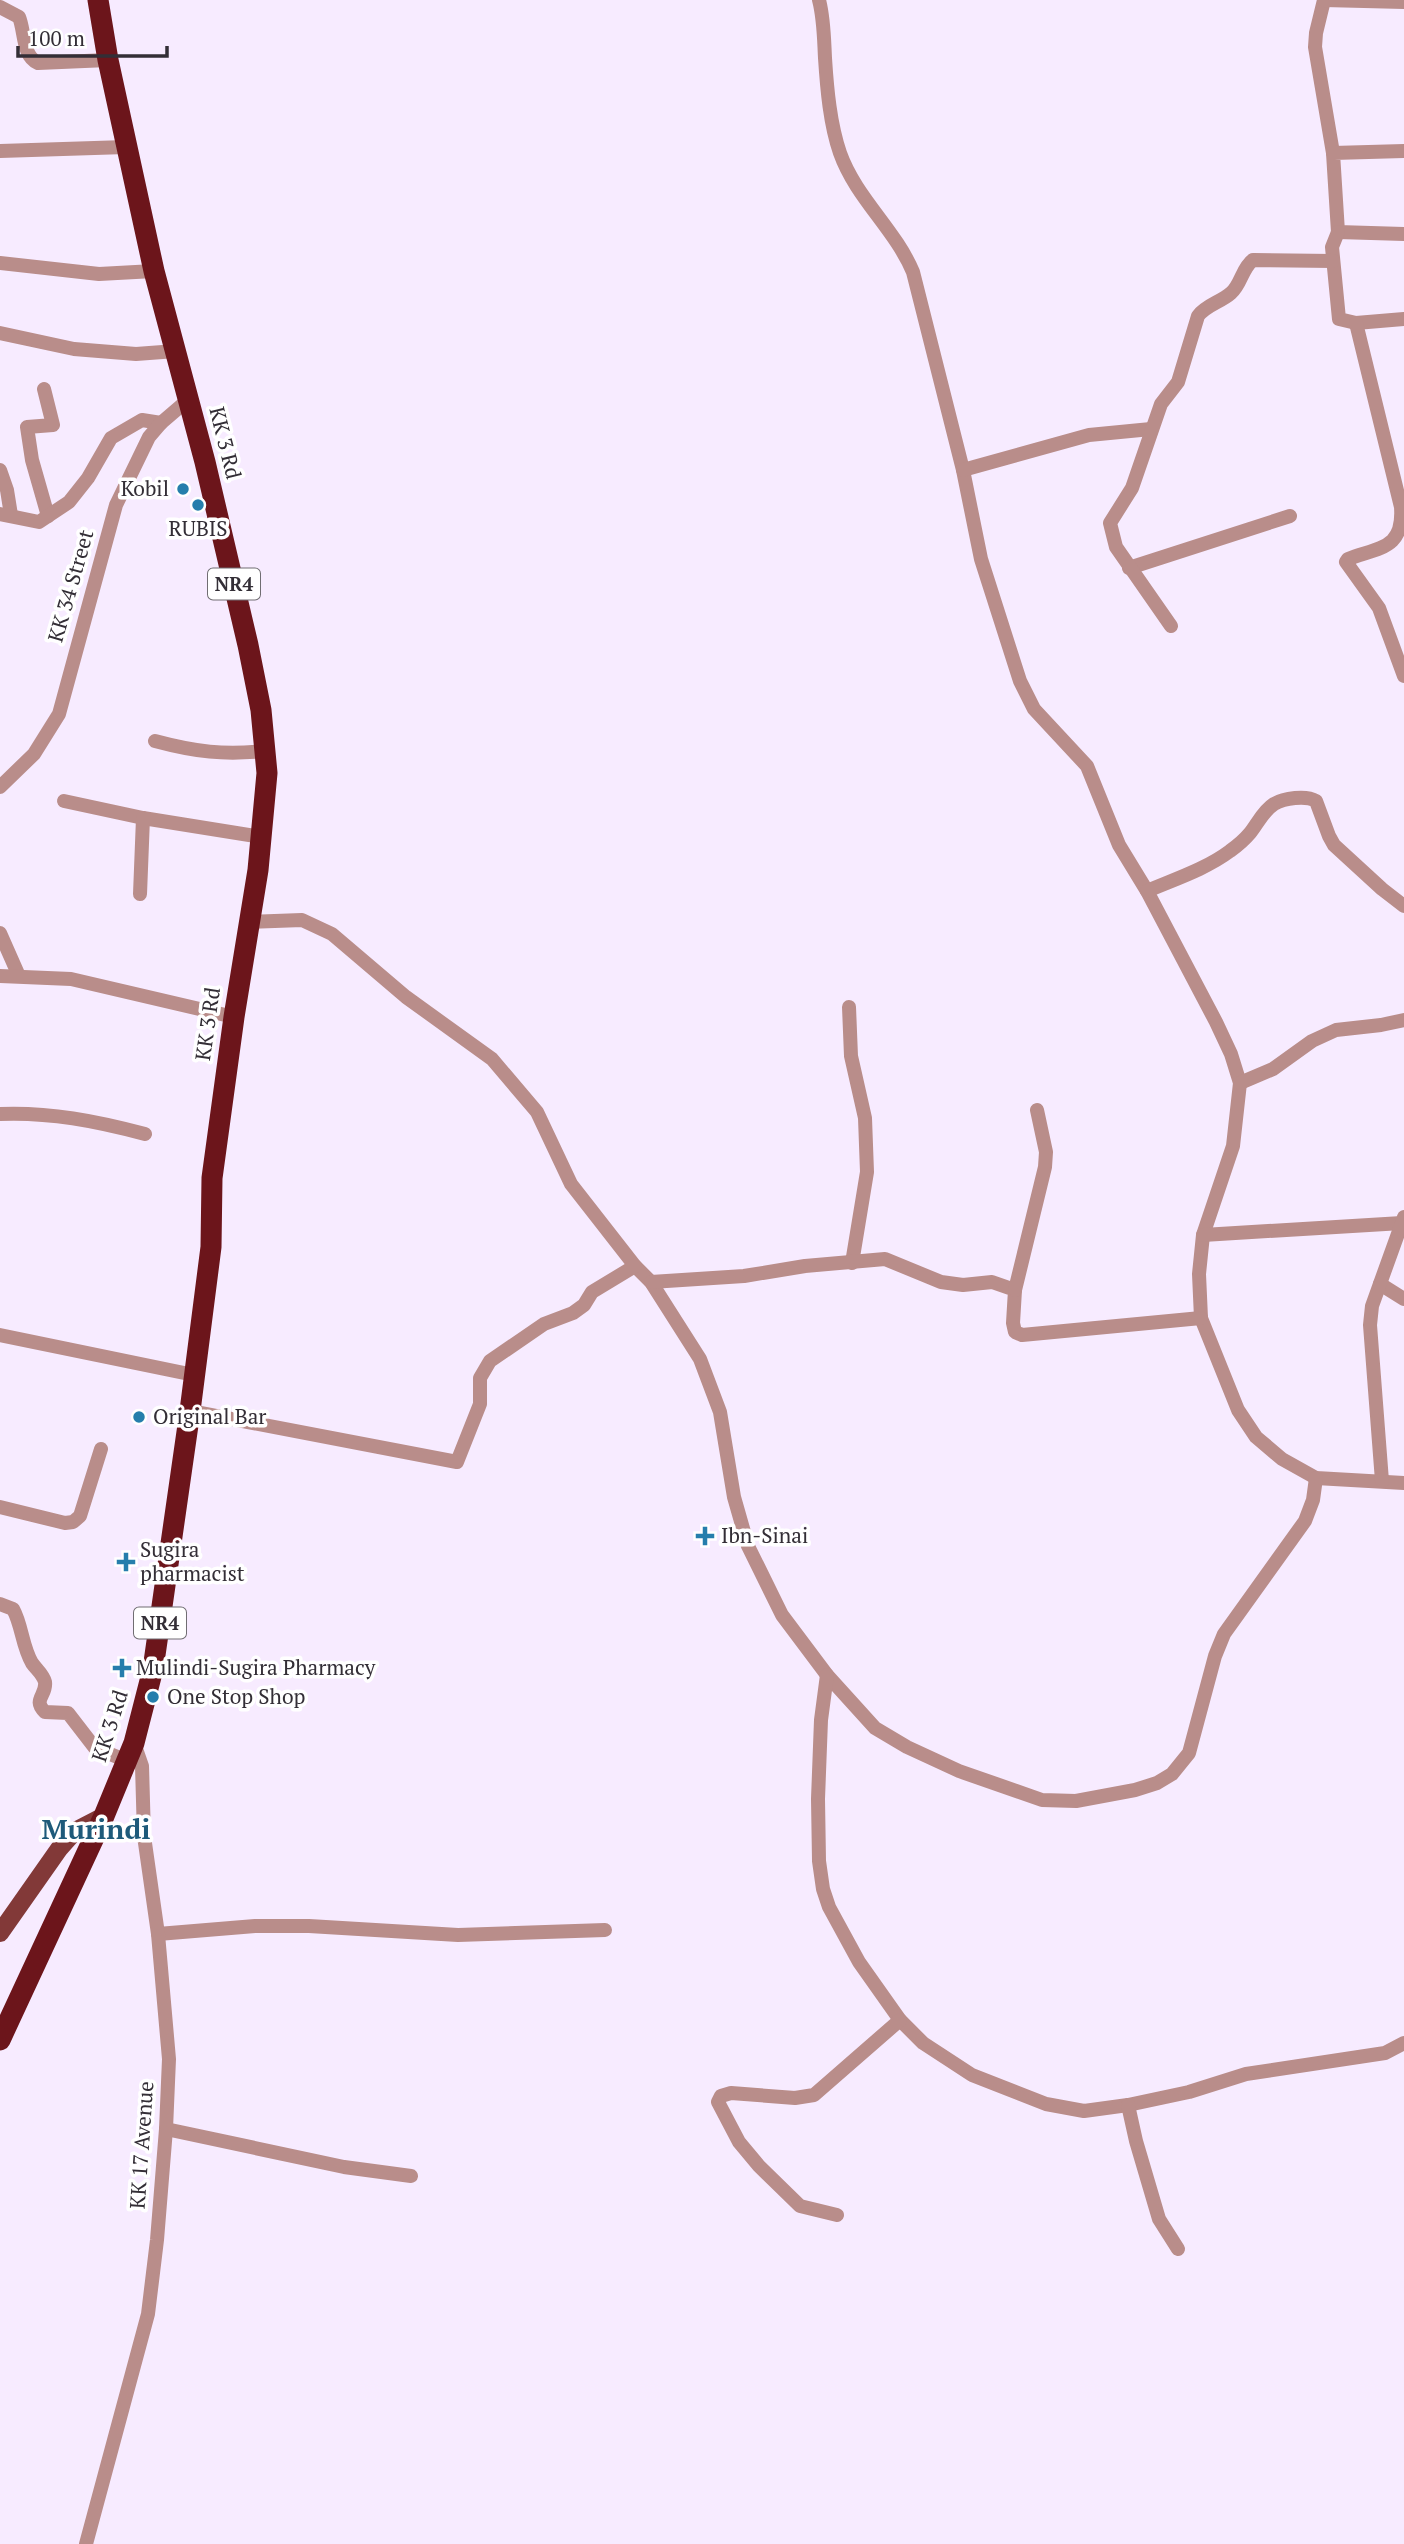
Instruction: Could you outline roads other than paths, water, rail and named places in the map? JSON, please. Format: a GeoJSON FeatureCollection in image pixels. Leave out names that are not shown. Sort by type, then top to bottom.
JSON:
{"type":"FeatureCollection","features":[{"type":"Feature","properties":{"kind":"highway","name":"KK 3 Rd"},"geometry":{"type":"LineString","coordinates":[[0,2040],[104,1816],[130,1752],[153,1669],[211,1247],[212,1178],[262,837],[267,773],[261,710],[248,645],[154,271],[108,60],[98,0]]}},
{"type":"Feature","properties":{"kind":"main road"},"geometry":{"type":"LineString","coordinates":[[0,1933],[59,1849],[75,1831],[104,1816]]}},
{"type":"Feature","properties":{"kind":"street"},"geometry":{"type":"LineString","coordinates":[[819,0],[835,136],[852,181],[905,256],[913,272],[963,470],[981,559],[1020,681],[1034,709],[1087,766],[1119,845],[1147,891],[1221,1033],[1240,1083],[1233,1146],[1203,1235],[1199,1274],[1200,1318],[1238,1410],[1256,1437],[1282,1459],[1316,1478],[1404,1483]]}},
{"type":"Feature","properties":{"kind":"street"},"geometry":{"type":"LineString","coordinates":[[1404,2],[1324,0],[1315,47],[1333,153],[1338,232],[1332,247],[1337,314],[1343,321],[1356,323],[1404,319]]}},
{"type":"Feature","properties":{"kind":"street"},"geometry":{"type":"LineString","coordinates":[[0,7],[19,17],[28,53],[37,64],[108,60]]}},
{"type":"Feature","properties":{"kind":"street"},"geometry":{"type":"LineString","coordinates":[[0,151],[126,147]]}},
{"type":"Feature","properties":{"kind":"street"},"geometry":{"type":"LineString","coordinates":[[1333,153],[1404,151]]}},
{"type":"Feature","properties":{"kind":"street"},"geometry":{"type":"LineString","coordinates":[[1338,232],[1404,234]]}},
{"type":"Feature","properties":{"kind":"street"},"geometry":{"type":"LineString","coordinates":[[1171,626],[1116,547],[1110,523],[1132,488],[1161,404],[1178,382],[1198,316],[1205,308],[1233,292],[1250,261],[1334,261]]}},
{"type":"Feature","properties":{"kind":"street"},"geometry":{"type":"LineString","coordinates":[[0,263],[99,274],[154,271]]}},
{"type":"Feature","properties":{"kind":"street"},"geometry":{"type":"LineString","coordinates":[[1356,323],[1403,523],[1395,541],[1346,562],[1379,608],[1404,676]]}},
{"type":"Feature","properties":{"kind":"street"},"geometry":{"type":"LineString","coordinates":[[0,332],[74,349],[136,354],[176,351]]}},
{"type":"Feature","properties":{"kind":"street"},"geometry":{"type":"LineString","coordinates":[[44,389],[53,425],[27,427],[32,460],[48,516]]}},
{"type":"Feature","properties":{"kind":"street","name":"KK 34 Street"},"geometry":{"type":"LineString","coordinates":[[0,787],[34,754],[59,714],[116,505],[140,454],[161,423],[188,399]]}},
{"type":"Feature","properties":{"kind":"street"},"geometry":{"type":"LineString","coordinates":[[0,470],[7,490],[5,514],[39,522],[69,502],[88,478],[111,438],[142,420],[161,423]]}},
{"type":"Feature","properties":{"kind":"street"},"geometry":{"type":"LineString","coordinates":[[963,470],[1089,435],[1151,429]]}},
{"type":"Feature","properties":{"kind":"street"},"geometry":{"type":"LineString","coordinates":[[1129,568],[1290,516]]}},
{"type":"Feature","properties":{"kind":"street"},"geometry":{"type":"LineString","coordinates":[[155,741],[204,752],[266,751]]}},
{"type":"Feature","properties":{"kind":"street"},"geometry":{"type":"LineString","coordinates":[[1147,891],[1212,863],[1229,852],[1249,834],[1272,805],[1283,800],[1311,798],[1316,801],[1334,845],[1404,906]]}},
{"type":"Feature","properties":{"kind":"street"},"geometry":{"type":"LineString","coordinates":[[64,801],[143,818],[262,837]]}},
{"type":"Feature","properties":{"kind":"street"},"geometry":{"type":"LineString","coordinates":[[140,894],[143,818]]}},
{"type":"Feature","properties":{"kind":"street"},"geometry":{"type":"LineString","coordinates":[[249,922],[302,920],[332,933],[406,997],[492,1059],[537,1112],[571,1184],[635,1266],[651,1282],[687,1336],[720,1412],[734,1497],[748,1546],[782,1615],[827,1675],[875,1728],[885,1734],[959,1771],[1042,1800],[1076,1801],[1157,1783],[1172,1774],[1189,1753],[1214,1656],[1224,1634],[1305,1521],[1316,1478]]}},
{"type":"Feature","properties":{"kind":"street"},"geometry":{"type":"LineString","coordinates":[[0,933],[19,976]]}},
{"type":"Feature","properties":{"kind":"street"},"geometry":{"type":"LineString","coordinates":[[0,975],[71,979],[234,1017]]}},
{"type":"Feature","properties":{"kind":"street"},"geometry":{"type":"LineString","coordinates":[[849,1007],[851,1056],[865,1118],[867,1172],[852,1263]]}},
{"type":"Feature","properties":{"kind":"street"},"geometry":{"type":"LineString","coordinates":[[1240,1083],[1273,1069],[1312,1041],[1336,1030],[1404,1020]]}},
{"type":"Feature","properties":{"kind":"street"},"geometry":{"type":"LineString","coordinates":[[1037,1110],[1046,1152],[1045,1167],[1015,1290],[1015,1332],[1022,1335],[1200,1318]]}},
{"type":"Feature","properties":{"kind":"street"},"geometry":{"type":"LineString","coordinates":[[0,1114],[27,1112],[74,1117],[145,1135]]}},
{"type":"Feature","properties":{"kind":"street"},"geometry":{"type":"LineString","coordinates":[[1203,1235],[1403,1220],[1372,1306],[1370,1325],[1382,1481]]}},
{"type":"Feature","properties":{"kind":"street"},"geometry":{"type":"LineString","coordinates":[[651,1282],[744,1276],[806,1266],[885,1259],[941,1282],[963,1285],[992,1282],[1015,1290]]}},
{"type":"Feature","properties":{"kind":"street"},"geometry":{"type":"LineString","coordinates":[[190,1412],[457,1462],[480,1404],[480,1378],[490,1361],[544,1324],[584,1305],[592,1292],[635,1266]]}},
{"type":"Feature","properties":{"kind":"street"},"geometry":{"type":"LineString","coordinates":[[1380,1284],[1404,1299]]}},
{"type":"Feature","properties":{"kind":"street"},"geometry":{"type":"LineString","coordinates":[[0,1335],[194,1375]]}},
{"type":"Feature","properties":{"kind":"street"},"geometry":{"type":"LineString","coordinates":[[0,1507],[65,1523],[74,1522],[80,1516],[101,1449]]}},
{"type":"Feature","properties":{"kind":"street"},"geometry":{"type":"LineString","coordinates":[[0,1604],[13,1609],[27,1652],[43,1677],[45,1688],[39,1699],[40,1708],[45,1712],[68,1713],[95,1748],[130,1752]]}},
{"type":"Feature","properties":{"kind":"street"},"geometry":{"type":"LineString","coordinates":[[827,1675],[821,1720],[818,1798],[819,1861],[829,1907],[859,1962],[900,2021],[923,2043],[972,2075],[1046,2104],[1084,2111],[1189,2092],[1246,2074],[1385,2053],[1404,2043]]}},
{"type":"Feature","properties":{"kind":"street","name":"KK 17 Avenue"},"geometry":{"type":"LineString","coordinates":[[86,2544],[148,2315],[166,2129],[169,2059],[158,1934],[144,1836],[142,1766],[130,1752]]}},
{"type":"Feature","properties":{"kind":"street"},"geometry":{"type":"LineString","coordinates":[[158,1934],[255,1926],[309,1926],[458,1935],[605,1930]]}},
{"type":"Feature","properties":{"kind":"street"},"geometry":{"type":"LineString","coordinates":[[837,2215],[800,2206],[738,2142],[718,2102],[721,2096],[731,2093],[794,2098],[814,2095],[900,2021]]}},
{"type":"Feature","properties":{"kind":"street"},"geometry":{"type":"LineString","coordinates":[[1128,2105],[1159,2219],[1178,2249]]}},
{"type":"Feature","properties":{"kind":"street"},"geometry":{"type":"LineString","coordinates":[[166,2129],[344,2167],[411,2176]]}},
{"type":"Feature","properties":{"kind":"place","name":"Kobil"},"geometry":{"type":"Point","coordinates":[183,489]}},
{"type":"Feature","properties":{"kind":"place","name":"RUBIS"},"geometry":{"type":"Point","coordinates":[198,505]}},
{"type":"Feature","properties":{"kind":"place","name":"Original Bar"},"geometry":{"type":"Point","coordinates":[139,1417]}},
{"type":"Feature","properties":{"kind":"place","name":"Ibn-Sinai"},"geometry":{"type":"Point","coordinates":[705,1536]}},
{"type":"Feature","properties":{"kind":"place","name":"Sugira pharmacist"},"geometry":{"type":"Point","coordinates":[126,1562]}},
{"type":"Feature","properties":{"kind":"place","name":"Mulindi-Sugira Pharmacy"},"geometry":{"type":"Point","coordinates":[122,1668]}},
{"type":"Feature","properties":{"kind":"place","name":"One Stop Shop"},"geometry":{"type":"Point","coordinates":[153,1697]}},
{"type":"Feature","properties":{"kind":"district","name":"Murindi"},"geometry":{"type":"Point","coordinates":[96,1829]}}]}
